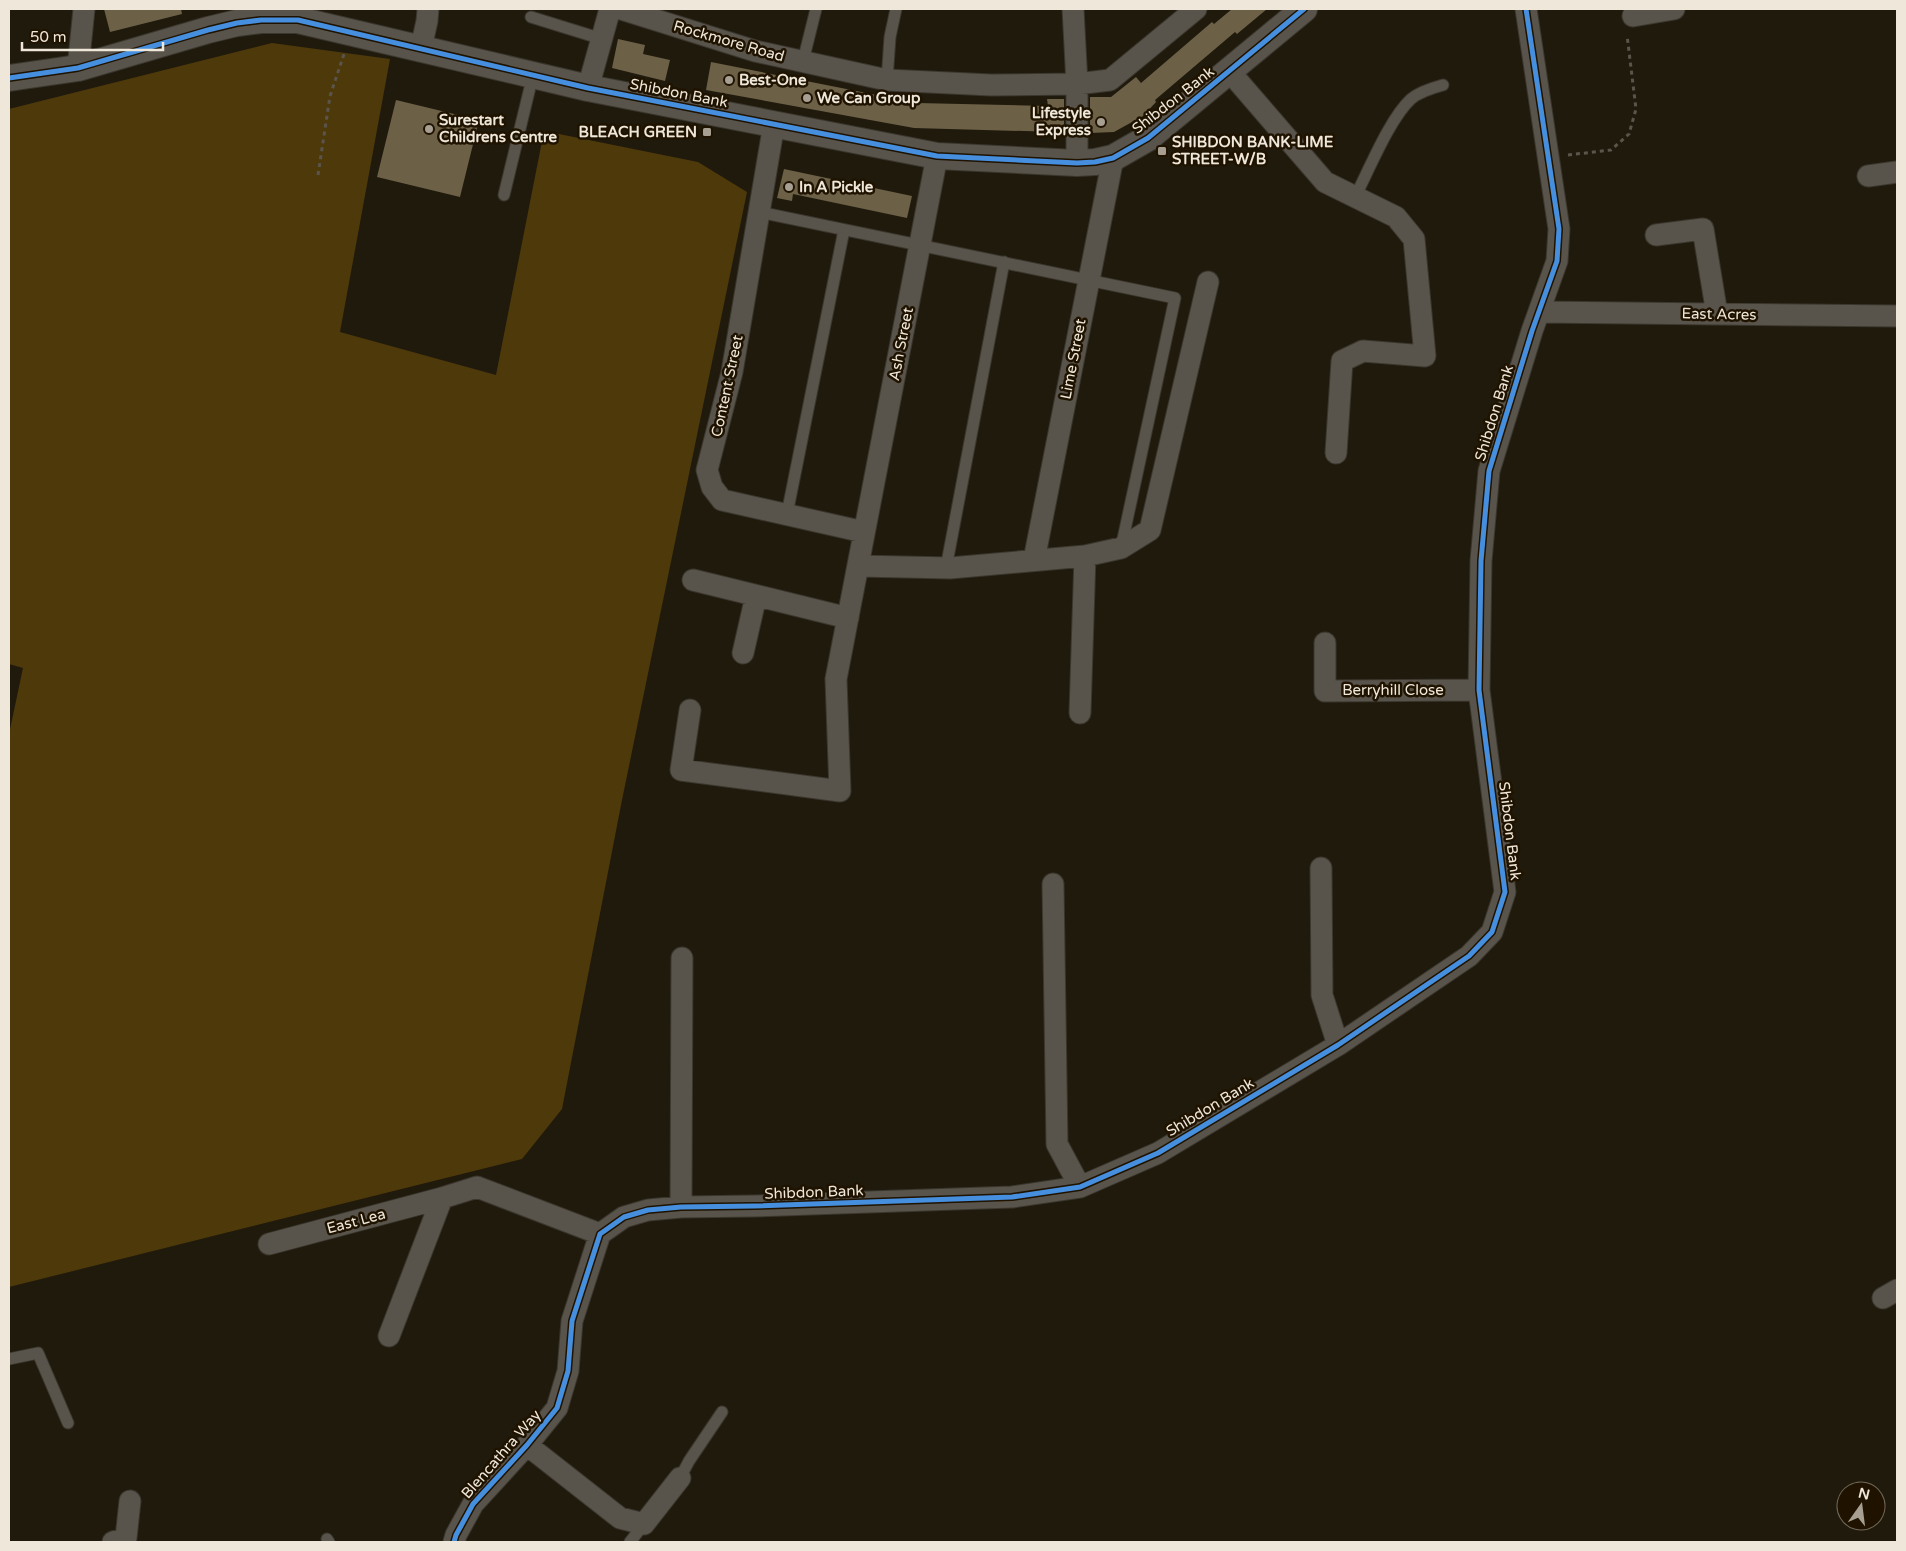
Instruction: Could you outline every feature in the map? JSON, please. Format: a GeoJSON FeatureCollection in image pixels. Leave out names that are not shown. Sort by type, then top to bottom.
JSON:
{"type":"FeatureCollection","features":[{"type":"Feature","properties":{"kind":"street"},"geometry":{"type":"LineString","coordinates":[[78,68],[84,9]]}},
{"type":"Feature","properties":{"kind":"street"},"geometry":{"type":"LineString","coordinates":[[421,48],[428,9]]}},
{"type":"Feature","properties":{"kind":"street"},"geometry":{"type":"LineString","coordinates":[[588,88],[610,9]]}},
{"type":"Feature","properties":{"kind":"street","name":"Rockmore Road"},"geometry":{"type":"LineString","coordinates":[[622,9],[755,51],[887,80],[991,85],[1077,84],[1110,80],[1196,9]]}},
{"type":"Feature","properties":{"kind":"street"},"geometry":{"type":"LineString","coordinates":[[1073,9],[1077,84],[1077,163]]}},
{"type":"Feature","properties":{"kind":"street","name":"Shibdon Bank"},"geometry":{"type":"LineString","coordinates":[[9,78],[78,68],[208,30],[261,20],[298,20],[588,88],[937,156],[1077,163],[1096,162],[1113,158],[1148,138],[1304,9]]}},
{"type":"Feature","properties":{"kind":"street","name":"Shibdon Bank"},"geometry":{"type":"LineString","coordinates":[[681,1207],[1012,1198],[1080,1187],[1158,1153],[1338,1045],[1469,956],[1492,932],[1505,892],[1479,690],[1481,561],[1489,471],[1532,331],[1557,261],[1558,229],[1526,9]]}},
{"type":"Feature","properties":{"kind":"street"},"geometry":{"type":"LineString","coordinates":[[1633,16],[1674,9]]}},
{"type":"Feature","properties":{"kind":"street"},"geometry":{"type":"LineString","coordinates":[[1230,72],[1325,182],[1396,217],[1414,239],[1425,356],[1363,351],[1342,361],[1336,454]]}},
{"type":"Feature","properties":{"kind":"street","name":"Content Street"},"geometry":{"type":"LineString","coordinates":[[774,124],[732,372],[708,470],[712,487],[722,500],[864,532]]}},
{"type":"Feature","properties":{"kind":"street","name":"Ash Street"},"geometry":{"type":"LineString","coordinates":[[690,710],[681,770],[840,791],[836,679],[937,156]]}},
{"type":"Feature","properties":{"kind":"street","name":"Lime Street"},"geometry":{"type":"LineString","coordinates":[[1034,560],[1113,158]]}},
{"type":"Feature","properties":{"kind":"street"},"geometry":{"type":"LineString","coordinates":[[1868,176],[1897,172]]}},
{"type":"Feature","properties":{"kind":"street"},"geometry":{"type":"LineString","coordinates":[[1656,236],[1703,229],[1717,314]]}},
{"type":"Feature","properties":{"kind":"street"},"geometry":{"type":"LineString","coordinates":[[859,566],[946,568],[1085,556],[1121,548],[1150,530],[1208,282]]}},
{"type":"Feature","properties":{"kind":"street","name":"East Acres"},"geometry":{"type":"LineString","coordinates":[[1540,312],[1897,316]]}},
{"type":"Feature","properties":{"kind":"street"},"geometry":{"type":"LineString","coordinates":[[1080,713],[1085,556]]}},
{"type":"Feature","properties":{"kind":"street"},"geometry":{"type":"LineString","coordinates":[[693,580],[848,618]]}},
{"type":"Feature","properties":{"kind":"street"},"geometry":{"type":"LineString","coordinates":[[743,653],[756,596]]}},
{"type":"Feature","properties":{"kind":"street","name":"Berryhill Close"},"geometry":{"type":"LineString","coordinates":[[1325,643],[1325,691],[1479,690]]}},
{"type":"Feature","properties":{"kind":"street"},"geometry":{"type":"LineString","coordinates":[[1321,868],[1322,995],[1338,1045]]}},
{"type":"Feature","properties":{"kind":"street"},"geometry":{"type":"LineString","coordinates":[[1053,884],[1057,1144],[1080,1187]]}},
{"type":"Feature","properties":{"kind":"street"},"geometry":{"type":"LineString","coordinates":[[600,1234],[624,1217],[648,1210],[681,1207],[682,958]]}},
{"type":"Feature","properties":{"kind":"street","name":"East Lea"},"geometry":{"type":"LineString","coordinates":[[269,1244],[442,1198],[476,1187],[600,1234]]}},
{"type":"Feature","properties":{"kind":"street"},"geometry":{"type":"LineString","coordinates":[[389,1336],[442,1198]]}},
{"type":"Feature","properties":{"kind":"street","name":"Blencathra Way"},"geometry":{"type":"LineString","coordinates":[[454,1542],[473,1504],[527,1445],[557,1408],[568,1371],[572,1321],[600,1234]]}},
{"type":"Feature","properties":{"kind":"street"},"geometry":{"type":"LineString","coordinates":[[527,1445],[620,1518],[644,1524],[680,1478]]}},
{"type":"Feature","properties":{"kind":"street"},"geometry":{"type":"LineString","coordinates":[[124,1541],[130,1501]]}},
{"type":"Feature","properties":{"kind":"lane"},"geometry":{"type":"LineString","coordinates":[[803,61],[816,9]]}},
{"type":"Feature","properties":{"kind":"lane"},"geometry":{"type":"LineString","coordinates":[[887,80],[890,37],[896,9]]}},
{"type":"Feature","properties":{"kind":"lane"},"geometry":{"type":"LineString","coordinates":[[531,17],[602,39]]}},
{"type":"Feature","properties":{"kind":"lane"},"geometry":{"type":"LineString","coordinates":[[504,195],[533,74]]}},
{"type":"Feature","properties":{"kind":"lane"},"geometry":{"type":"LineString","coordinates":[[1355,196],[1400,111],[1412,98],[1443,85]]}},
{"type":"Feature","properties":{"kind":"lane"},"geometry":{"type":"LineString","coordinates":[[759,212],[1175,298],[1121,548]]}},
{"type":"Feature","properties":{"kind":"lane"},"geometry":{"type":"LineString","coordinates":[[787,514],[844,230]]}},
{"type":"Feature","properties":{"kind":"lane"},"geometry":{"type":"LineString","coordinates":[[946,568],[1004,262]]}},
{"type":"Feature","properties":{"kind":"lane"},"geometry":{"type":"LineString","coordinates":[[9,1359],[38,1353],[68,1424]]}},
{"type":"Feature","properties":{"kind":"lane"},"geometry":{"type":"LineString","coordinates":[[680,1478],[689,1461],[722,1412]]}},
{"type":"Feature","properties":{"kind":"lane"},"geometry":{"type":"LineString","coordinates":[[630,1542],[644,1524]]}},
{"type":"Feature","properties":{"kind":"path"},"geometry":{"type":"LineString","coordinates":[[1549,157],[1611,150],[1629,134],[1636,109],[1625,18],[1633,16]]}},
{"type":"Feature","properties":{"kind":"path"},"geometry":{"type":"LineString","coordinates":[[318,175],[330,96],[352,32]]}},
{"type":"Feature","properties":{"kind":"shaded area"},"geometry":{"type":"Polygon","coordinates":[[[272,43],[390,59],[340,332],[496,375],[544,131],[698,162],[747,192],[622,800],[562,1109],[522,1159],[9,1287],[9,734],[23,668],[9,664],[9,109],[272,43]]]}},
{"type":"Feature","properties":{"kind":"building"},"geometry":{"type":"Polygon","coordinates":[[[104,9],[181,9],[182,14],[110,32],[104,9]]]}},
{"type":"Feature","properties":{"kind":"building"},"geometry":{"type":"Polygon","coordinates":[[[1232,9],[1267,9],[1237,34],[1235,32],[1155,100],[1156,102],[1143,116],[1114,132],[1090,133],[1090,97],[1111,97],[1136,77],[1141,83],[1212,22],[1214,24],[1232,9]]]}},
{"type":"Feature","properties":{"kind":"building"},"geometry":{"type":"Polygon","coordinates":[[[618,39],[645,45],[643,54],[670,60],[665,81],[612,68],[618,39]]]}},
{"type":"Feature","properties":{"kind":"building"},"geometry":{"type":"Polygon","coordinates":[[[711,62],[917,103],[1048,106],[1047,99],[1064,99],[1064,126],[1057,132],[914,128],[706,90],[711,62]]]}},
{"type":"Feature","properties":{"kind":"building"},"geometry":{"type":"Polygon","coordinates":[[[396,100],[479,120],[460,197],[377,177],[396,100]]]}},
{"type":"Feature","properties":{"kind":"building"},"geometry":{"type":"Polygon","coordinates":[[[784,169],[912,196],[907,218],[793,194],[792,201],[777,198],[784,169]]]}},
{"type":"Feature","properties":{"kind":"cycle path"},"geometry":{"type":"LineString","coordinates":[[9,78],[78,68],[237,23],[261,20],[298,20],[588,88],[937,156],[1077,163],[1113,158],[1148,138],[1304,9]]}},
{"type":"Feature","properties":{"kind":"cycle path"},"geometry":{"type":"LineString","coordinates":[[454,1542],[473,1504],[527,1445],[557,1408],[568,1371],[572,1321],[600,1234],[624,1217],[648,1210],[681,1207],[1012,1197],[1080,1187],[1158,1153],[1338,1045],[1469,956],[1492,932],[1505,892],[1479,690],[1481,561],[1489,471],[1532,331],[1557,261],[1559,229],[1526,9]]}},
{"type":"Feature","properties":{"kind":"place","name":"Best-One"},"geometry":{"type":"Point","coordinates":[729,80]}},
{"type":"Feature","properties":{"kind":"place","name":"We Can Group"},"geometry":{"type":"Point","coordinates":[807,98]}},
{"type":"Feature","properties":{"kind":"place","name":"Lifestyle Express"},"geometry":{"type":"Point","coordinates":[1101,122]}},
{"type":"Feature","properties":{"kind":"place","name":"Surestart Childrens Centre"},"geometry":{"type":"Point","coordinates":[429,129]}},
{"type":"Feature","properties":{"kind":"place","name":"BLEACH GREEN"},"geometry":{"type":"Point","coordinates":[707,132]}},
{"type":"Feature","properties":{"kind":"place","name":"SHIBDON BANK-LIME STREET-W/B"},"geometry":{"type":"Point","coordinates":[1162,151]}},
{"type":"Feature","properties":{"kind":"place","name":"In A Pickle"},"geometry":{"type":"Point","coordinates":[789,187]}}]}
